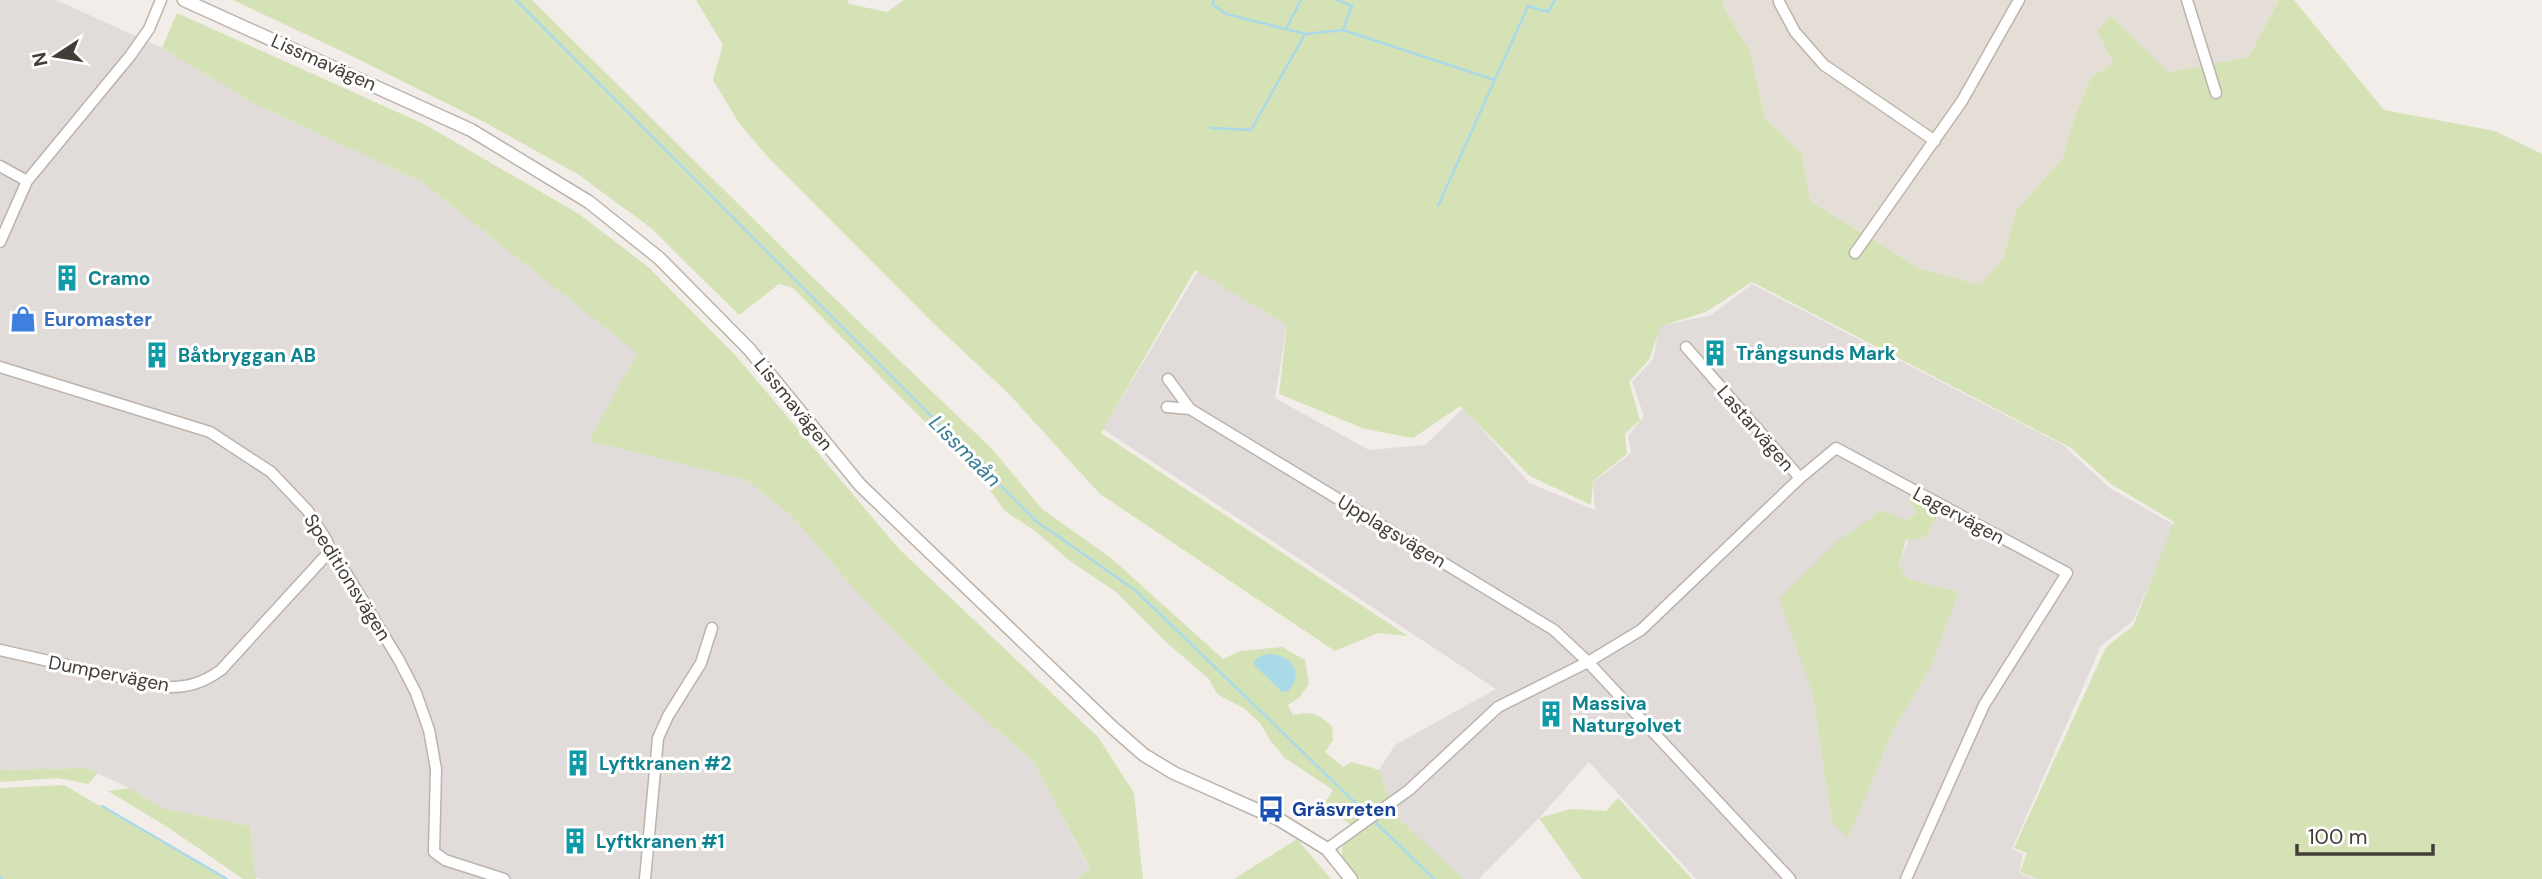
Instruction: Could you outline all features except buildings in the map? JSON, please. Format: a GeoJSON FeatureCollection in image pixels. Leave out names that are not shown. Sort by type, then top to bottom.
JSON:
{"type":"FeatureCollection","features":[{"type":"Feature","properties":{"kind":"street"},"geometry":{"type":"LineString","coordinates":[[0,242],[27,181],[130,56],[149,29],[162,0]]}},
{"type":"Feature","properties":{"kind":"street","name":"Lissmavägen"},"geometry":{"type":"LineString","coordinates":[[184,0],[471,130],[589,202],[668,267],[749,349],[860,485],[1112,727],[1144,755],[1174,773],[1280,820],[1327,849],[1351,879]]}},
{"type":"Feature","properties":{"kind":"street"},"geometry":{"type":"LineString","coordinates":[[1855,253],[1962,102],[2020,0]]}},
{"type":"Feature","properties":{"kind":"street"},"geometry":{"type":"LineString","coordinates":[[2187,0],[2216,93]]}},
{"type":"Feature","properties":{"kind":"street"},"geometry":{"type":"LineString","coordinates":[[1779,2],[1795,32],[1824,65],[1935,141]]}},
{"type":"Feature","properties":{"kind":"street"},"geometry":{"type":"LineString","coordinates":[[0,166],[27,181]]}},
{"type":"Feature","properties":{"kind":"street","name":"Lastarvägen"},"geometry":{"type":"LineString","coordinates":[[1686,347],[1800,478]]}},
{"type":"Feature","properties":{"kind":"street","name":"Speditionsvägen"},"geometry":{"type":"LineString","coordinates":[[0,367],[210,432],[271,472],[308,511],[416,692],[429,730],[436,769],[434,852],[445,860],[504,879]]}},
{"type":"Feature","properties":{"kind":"street"},"geometry":{"type":"LineString","coordinates":[[1168,379],[1190,409]]}},
{"type":"Feature","properties":{"kind":"street"},"geometry":{"type":"LineString","coordinates":[[1167,407],[1190,409]]}},
{"type":"Feature","properties":{"kind":"street","name":"Upplagsvägen"},"geometry":{"type":"LineString","coordinates":[[1190,409],[1554,629],[1588,662]]}},
{"type":"Feature","properties":{"kind":"street","name":"Lagervägen"},"geometry":{"type":"LineString","coordinates":[[1327,849],[1409,790],[1498,707],[1588,662],[1641,630],[1800,478],[1836,449],[2067,573],[1984,705],[1906,879]]}},
{"type":"Feature","properties":{"kind":"street","name":"Dumpervägen"},"geometry":{"type":"LineString","coordinates":[[0,650],[164,687],[204,681],[221,670],[330,551]]}},
{"type":"Feature","properties":{"kind":"street"},"geometry":{"type":"LineString","coordinates":[[645,879],[658,738],[668,716],[701,663],[712,628]]}},
{"type":"Feature","properties":{"kind":"street"},"geometry":{"type":"LineString","coordinates":[[1588,662],[1790,879]]}},
{"type":"Feature","properties":{"kind":"shaded area"},"geometry":{"type":"Polygon","coordinates":[[[0,0],[56,0],[162,48],[255,104],[422,182],[638,353],[589,441],[746,480],[792,516],[856,591],[946,685],[1033,761],[1090,869],[1077,879],[263,879],[255,877],[250,826],[161,808],[130,788],[85,768],[0,770],[0,0]]]}},
{"type":"Feature","properties":{"kind":"shaded area"},"geometry":{"type":"Polygon","coordinates":[[[1722,0],[2279,0],[2249,57],[2167,72],[2111,16],[2114,63],[2091,77],[2062,159],[2016,211],[2003,259],[1980,285],[1918,268],[1810,201],[1802,154],[1765,118],[1750,52],[1722,0]]]}},
{"type":"Feature","properties":{"kind":"shaded area"},"geometry":{"type":"Polygon","coordinates":[[[1198,271],[1287,325],[1275,398],[1369,450],[1425,445],[1464,408],[1529,483],[1595,510],[1593,482],[1631,453],[1628,436],[1644,416],[1632,382],[1653,359],[1660,326],[1711,315],[1752,284],[2063,445],[2111,489],[2175,525],[2133,621],[2101,646],[2012,849],[2023,854],[2019,873],[2035,879],[1696,879],[1589,762],[1479,879],[1464,879],[1390,811],[1389,798],[1379,770],[1395,745],[1496,689],[1103,429],[1198,271]],[[1917,513],[1906,520],[1812,691],[1832,822],[1848,839],[1893,731],[1931,667],[1959,592],[1908,579],[1899,566],[1917,513]]]}},
{"type":"Feature","properties":{"kind":"green space"},"geometry":{"type":"Polygon","coordinates":[[[233,0],[532,0],[804,269],[991,448],[1042,509],[1111,558],[1223,659],[1240,651],[1282,647],[1305,660],[1309,683],[1299,698],[1288,705],[1293,715],[1314,714],[1332,726],[1333,740],[1325,752],[1343,767],[1352,762],[1379,770],[1389,798],[1352,826],[1324,804],[1333,790],[1285,758],[1261,724],[1245,709],[1217,694],[1209,679],[1165,641],[1116,592],[1005,511],[983,481],[793,288],[779,284],[739,315],[651,228],[579,175],[486,123],[233,0]]]}},
{"type":"Feature","properties":{"kind":"green space"},"geometry":{"type":"Polygon","coordinates":[[[696,0],[847,0],[849,4],[887,12],[904,0],[1722,0],[1750,52],[1765,118],[1802,154],[1810,201],[1918,268],[1980,285],[2003,259],[2016,211],[2062,159],[2091,77],[2114,63],[2097,31],[2111,16],[2168,72],[2249,57],[2279,0],[2294,0],[2384,110],[2495,131],[2542,154],[2542,879],[2037,879],[2020,872],[2027,853],[2014,848],[2106,647],[2133,626],[2174,522],[2111,484],[2071,448],[1752,282],[1706,312],[1661,326],[1649,360],[1629,382],[1640,420],[1625,434],[1627,454],[1593,481],[1591,505],[1530,476],[1460,406],[1413,438],[1365,429],[1279,394],[1287,325],[1195,270],[1101,433],[1408,636],[1378,633],[1335,651],[1100,494],[1009,394],[932,322],[767,156],[739,123],[713,80],[723,45],[696,0]]]}},
{"type":"Feature","properties":{"kind":"green space"},"geometry":{"type":"Polygon","coordinates":[[[177,13],[424,124],[579,214],[647,266],[736,356],[899,549],[1098,737],[1134,793],[1143,879],[1077,879],[1090,868],[1033,761],[946,685],[856,591],[792,516],[746,480],[589,441],[637,353],[422,182],[255,104],[162,48],[177,13]]]}},
{"type":"Feature","properties":{"kind":"green space"},"geometry":{"type":"Polygon","coordinates":[[[1914,494],[1939,513],[1926,537],[1906,540],[1899,566],[1908,579],[1959,592],[1931,667],[1893,731],[1848,839],[1832,822],[1812,691],[1779,599],[1839,540],[1882,510],[1906,520],[1917,513],[1908,498],[1914,494]]]}},
{"type":"Feature","properties":{"kind":"green space"},"geometry":{"type":"Polygon","coordinates":[[[85,768],[98,773],[88,784],[58,778],[0,782],[0,770],[85,768]]]}},
{"type":"Feature","properties":{"kind":"green space"},"geometry":{"type":"Polygon","coordinates":[[[64,785],[225,879],[0,879],[0,788],[64,785]]]}},
{"type":"Feature","properties":{"kind":"green space"},"geometry":{"type":"Polygon","coordinates":[[[130,788],[161,808],[250,826],[255,876],[263,879],[243,879],[169,828],[108,791],[130,788]]]}},
{"type":"Feature","properties":{"kind":"green space"},"geometry":{"type":"Polygon","coordinates":[[[1618,798],[1692,879],[1582,879],[1539,818],[1571,809],[1606,811],[1618,798]]]}},
{"type":"Feature","properties":{"kind":"green space"},"geometry":{"type":"Polygon","coordinates":[[[1390,811],[1464,879],[1358,879],[1343,859],[1343,845],[1390,811]]]}},
{"type":"Feature","properties":{"kind":"green space"},"geometry":{"type":"Polygon","coordinates":[[[1297,839],[1331,879],[1234,879],[1297,839]]]}},
{"type":"Feature","properties":{"kind":"water"},"geometry":{"type":"Polygon","coordinates":[[[1267,654],[1283,657],[1293,665],[1296,677],[1288,691],[1282,692],[1253,664],[1257,658],[1267,654]]]}},
{"type":"Feature","properties":{"kind":"waterway","name":"Lissmaån"},"geometry":{"type":"LineString","coordinates":[[516,0],[1036,521],[1135,590],[1369,816]]}},
{"type":"Feature","properties":{"kind":"waterway"},"geometry":{"type":"LineString","coordinates":[[1214,0],[1212,4],[1226,14],[1305,34],[1343,30],[1495,80]]}},
{"type":"Feature","properties":{"kind":"waterway"},"geometry":{"type":"LineString","coordinates":[[1286,29],[1301,0]]}},
{"type":"Feature","properties":{"kind":"waterway"},"geometry":{"type":"LineString","coordinates":[[1337,0],[1352,6],[1343,30]]}},
{"type":"Feature","properties":{"kind":"waterway"},"geometry":{"type":"LineString","coordinates":[[1438,206],[1528,6],[1548,12],[1555,0]]}},
{"type":"Feature","properties":{"kind":"waterway"},"geometry":{"type":"LineString","coordinates":[[1211,128],[1251,130],[1305,34]]}},
{"type":"Feature","properties":{"kind":"waterway"},"geometry":{"type":"LineString","coordinates":[[102,806],[227,879]]}},
{"type":"Feature","properties":{"kind":"waterway","name":"Lissmaån"},"geometry":{"type":"LineString","coordinates":[[1374,821],[1434,879]]}},
{"type":"Feature","properties":{"kind":"place","name":"Cramo"},"geometry":{"type":"Point","coordinates":[67,278]}},
{"type":"Feature","properties":{"kind":"place","name":"Euromaster"},"geometry":{"type":"Point","coordinates":[23,319]}},
{"type":"Feature","properties":{"kind":"place","name":"Trångsunds Mark"},"geometry":{"type":"Point","coordinates":[1715,353]}},
{"type":"Feature","properties":{"kind":"place","name":"Båtbryggan AB"},"geometry":{"type":"Point","coordinates":[157,355]}},
{"type":"Feature","properties":{"kind":"place","name":"Massiva Naturgolvet"},"geometry":{"type":"Point","coordinates":[1551,714]}},
{"type":"Feature","properties":{"kind":"place","name":"Lyftkranen #2"},"geometry":{"type":"Point","coordinates":[578,763]}},
{"type":"Feature","properties":{"kind":"place","name":"Gräsvreten"},"geometry":{"type":"Point","coordinates":[1271,809]}},
{"type":"Feature","properties":{"kind":"place","name":"Lyftkranen #1"},"geometry":{"type":"Point","coordinates":[575,841]}}]}
